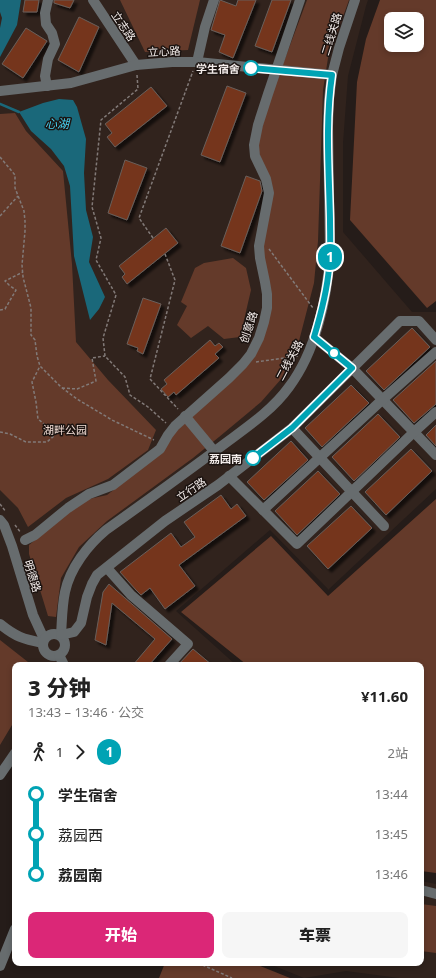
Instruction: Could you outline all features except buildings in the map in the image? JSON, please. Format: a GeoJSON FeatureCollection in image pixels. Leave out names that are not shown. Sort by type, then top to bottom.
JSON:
{"type":"FeatureCollection","features":[{"type":"Feature","properties":{"kind":"street"},"geometry":{"type":"LineString","coordinates":[[47,86],[45,76],[48,59],[55,44],[52,33],[46,24],[48,0]]}},
{"type":"Feature","properties":{"kind":"street","name":"立志路"},"geometry":{"type":"LineString","coordinates":[[92,0],[136,65]]}},
{"type":"Feature","properties":{"kind":"street"},"geometry":{"type":"LineString","coordinates":[[197,62],[205,27],[214,0]]}},
{"type":"Feature","properties":{"kind":"street","name":"创意路"},"geometry":{"type":"LineString","coordinates":[[25,540],[35,535],[68,508],[89,494],[113,485],[160,449],[175,426],[229,378],[251,354],[264,322],[267,308],[267,294],[259,246],[269,192],[266,179],[255,156],[254,145],[258,125],[300,0]]}},
{"type":"Feature","properties":{"kind":"street","name":"二线关路"},"geometry":{"type":"LineString","coordinates":[[61,636],[66,587],[75,568],[89,548],[106,530],[260,417],[280,398],[295,378],[308,354],[320,317],[328,281],[330,255],[328,126],[332,75],[338,48],[355,0]]}},
{"type":"Feature","properties":{"kind":"street","name":"立心路"},"geometry":{"type":"LineString","coordinates":[[0,92],[71,83],[136,65],[172,62],[197,62],[332,75]]}},
{"type":"Feature","properties":{"kind":"street","name":"立行路"},"geometry":{"type":"LineString","coordinates":[[61,636],[74,632],[81,623],[87,597],[97,575],[165,521],[229,476],[292,428],[400,321],[419,321],[436,340]]}},
{"type":"Feature","properties":{"kind":"street"},"geometry":{"type":"LineString","coordinates":[[314,337],[352,368],[436,454]]}},
{"type":"Feature","properties":{"kind":"street"},"geometry":{"type":"LineString","coordinates":[[264,510],[319,457],[436,352]]}},
{"type":"Feature","properties":{"kind":"street"},"geometry":{"type":"LineString","coordinates":[[229,476],[297,544],[436,412]]}},
{"type":"Feature","properties":{"kind":"street"},"geometry":{"type":"LineString","coordinates":[[185,416],[214,451]]}},
{"type":"Feature","properties":{"kind":"street"},"geometry":{"type":"LineString","coordinates":[[292,428],[384,526]]}},
{"type":"Feature","properties":{"kind":"street","name":"明德路"},"geometry":{"type":"LineString","coordinates":[[0,520],[4,525],[12,546],[33,615],[43,641]]}},
{"type":"Feature","properties":{"kind":"street"},"geometry":{"type":"LineString","coordinates":[[107,568],[131,595],[188,644],[172,662]]}},
{"type":"Feature","properties":{"kind":"street"},"geometry":{"type":"LineString","coordinates":[[0,624],[12,634],[26,640],[43,641]]}},
{"type":"Feature","properties":{"kind":"street"},"geometry":{"type":"LineString","coordinates":[[52,634],[61,636],[64,639],[65,646],[64,650],[56,659],[46,653],[44,650],[43,641],[46,636],[52,634]]}},
{"type":"Feature","properties":{"kind":"street"},"geometry":{"type":"LineString","coordinates":[[0,775],[12,757]]}},
{"type":"Feature","properties":{"kind":"street"},"geometry":{"type":"LineString","coordinates":[[424,891],[436,894]]}},
{"type":"Feature","properties":{"kind":"street"},"geometry":{"type":"LineString","coordinates":[[0,966],[12,936]]}},
{"type":"Feature","properties":{"kind":"path"},"geometry":{"type":"LineString","coordinates":[[153,238],[139,218],[197,62]]}},
{"type":"Feature","properties":{"kind":"path"},"geometry":{"type":"LineString","coordinates":[[136,65],[138,89],[101,120],[92,207],[101,238],[96,260],[116,295],[103,338],[106,356],[125,377],[130,395],[148,407],[165,423],[175,426]]}},
{"type":"Feature","properties":{"kind":"path"},"geometry":{"type":"LineString","coordinates":[[0,157],[15,175],[15,188],[24,211],[26,222],[23,277],[31,308],[31,335],[35,340],[40,366],[61,388],[112,420],[157,442],[164,442]]}},
{"type":"Feature","properties":{"kind":"path"},"geometry":{"type":"LineString","coordinates":[[0,216],[18,196]]}},
{"type":"Feature","properties":{"kind":"path"},"geometry":{"type":"LineString","coordinates":[[260,238],[320,317]]}},
{"type":"Feature","properties":{"kind":"path"},"geometry":{"type":"LineString","coordinates":[[165,254],[175,280],[150,379],[185,416]]}},
{"type":"Feature","properties":{"kind":"path"},"geometry":{"type":"LineString","coordinates":[[0,310],[5,309],[16,290],[9,285],[6,280],[23,272]]}},
{"type":"Feature","properties":{"kind":"path"},"geometry":{"type":"LineString","coordinates":[[242,364],[308,354]]}},
{"type":"Feature","properties":{"kind":"path"},"geometry":{"type":"LineString","coordinates":[[61,388],[77,389],[96,381],[92,358],[106,356]]}},
{"type":"Feature","properties":{"kind":"path"},"geometry":{"type":"LineString","coordinates":[[0,432],[10,434],[26,442],[47,442],[56,434],[38,419],[32,382],[40,366]]}},
{"type":"Feature","properties":{"kind":"path"},"geometry":{"type":"LineString","coordinates":[[205,966],[232,978]]}},
{"type":"Feature","properties":{"kind":"shaded area"},"geometry":{"type":"Polygon","coordinates":[[[0,0],[368,0],[348,76],[343,143],[343,232],[412,312],[436,312],[436,489],[328,590],[270,530],[176,611],[233,662],[12,662],[12,749],[0,766],[0,0]]]}},
{"type":"Feature","properties":{"kind":"shaded area"},"geometry":{"type":"Polygon","coordinates":[[[424,882],[436,884],[436,978],[399,978],[346,971],[304,978],[274,966],[424,966],[424,882]]]}},
{"type":"Feature","properties":{"kind":"green space"},"geometry":{"type":"Polygon","coordinates":[[[120,0],[200,0],[188,50],[145,52],[120,0]]]}},
{"type":"Feature","properties":{"kind":"green space"},"geometry":{"type":"Polygon","coordinates":[[[307,0],[349,0],[328,58],[323,90],[318,241],[314,283],[299,341],[282,378],[261,402],[193,458],[107,521],[79,547],[61,578],[56,617],[48,616],[29,554],[29,545],[65,515],[89,499],[107,495],[159,455],[170,437],[243,370],[267,324],[262,247],[267,221],[263,167],[257,145],[271,96],[307,0]]]}},
{"type":"Feature","properties":{"kind":"green space"},"geometry":{"type":"Polygon","coordinates":[[[380,0],[436,0],[436,301],[427,308],[350,220],[357,82],[366,39],[380,0]]]}},
{"type":"Feature","properties":{"kind":"green space","name":"湖畔公园"},"geometry":{"type":"Polygon","coordinates":[[[15,113],[26,131],[63,171],[72,264],[76,342],[108,380],[156,430],[148,450],[108,479],[66,498],[28,527],[18,508],[0,490],[0,114],[15,113]]]}},
{"type":"Feature","properties":{"kind":"green space"},"geometry":{"type":"Polygon","coordinates":[[[233,258],[246,268],[251,290],[240,337],[224,339],[208,326],[191,338],[177,325],[187,306],[181,302],[195,268],[204,263],[233,258]]]}},
{"type":"Feature","properties":{"kind":"green space"},"geometry":{"type":"Polygon","coordinates":[[[436,499],[436,873],[424,871],[424,662],[243,662],[181,612],[271,536],[328,596],[436,499]]]}},
{"type":"Feature","properties":{"kind":"green space"},"geometry":{"type":"Polygon","coordinates":[[[0,640],[28,662],[12,662],[12,725],[0,745],[0,640]]]}},
{"type":"Feature","properties":{"kind":"green space"},"geometry":{"type":"Polygon","coordinates":[[[424,904],[436,906],[436,953],[424,951],[424,904]]]}},
{"type":"Feature","properties":{"kind":"green space"},"geometry":{"type":"Polygon","coordinates":[[[164,966],[260,966],[290,978],[159,978],[164,966]]]}},
{"type":"Feature","properties":{"kind":"water"},"geometry":{"type":"Polygon","coordinates":[[[0,0],[21,0],[17,25],[0,57],[0,28],[2,18],[0,12],[0,0]]]}},
{"type":"Feature","properties":{"kind":"water","name":"心湖"},"geometry":{"type":"Polygon","coordinates":[[[59,99],[73,100],[77,107],[86,139],[84,173],[86,210],[93,237],[89,262],[105,297],[99,309],[90,320],[74,256],[70,186],[64,166],[51,149],[31,131],[19,112],[59,99]]]}},
{"type":"Feature","properties":{"kind":"waterway"},"geometry":{"type":"LineString","coordinates":[[0,104],[19,112]]}},
{"type":"Feature","properties":{"kind":"bus line","name":"1"},"geometry":{"type":"LineString","coordinates":[[251,68],[332,75],[328,113],[330,255],[328,281],[323,306],[314,337],[352,368],[292,428],[253,458]]}},
{"type":"Feature","properties":{"kind":"place","name":"学生宿舍"},"geometry":{"type":"Point","coordinates":[251,68]}},
{"type":"Feature","properties":{"kind":"place","name":"荔园南"},"geometry":{"type":"Point","coordinates":[253,458]}}]}
